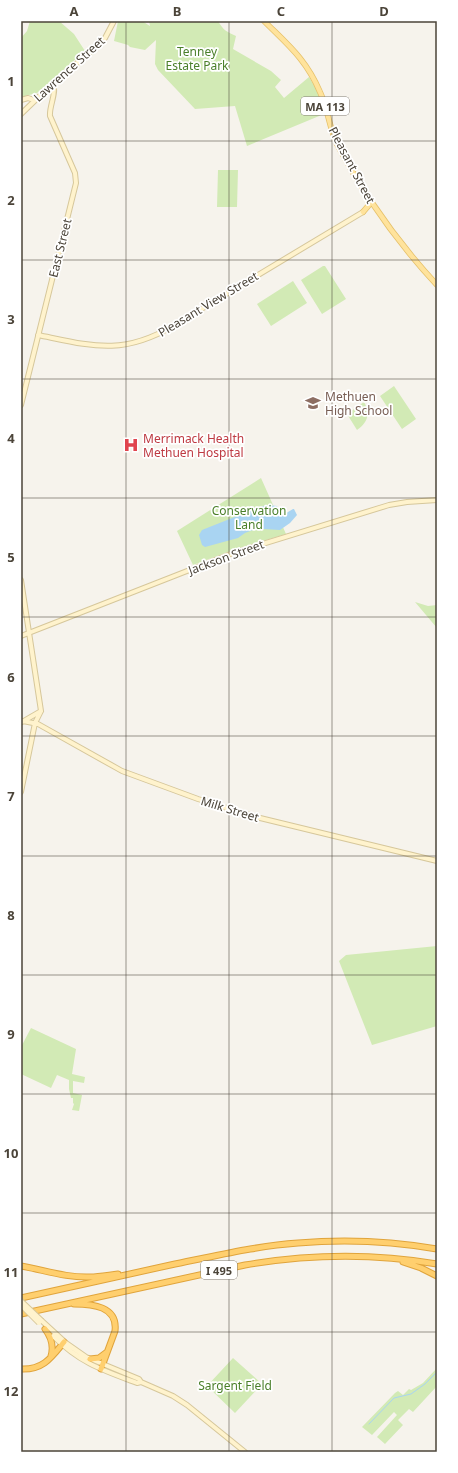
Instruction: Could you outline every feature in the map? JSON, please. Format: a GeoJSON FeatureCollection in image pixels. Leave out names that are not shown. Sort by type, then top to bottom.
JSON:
{"type":"FeatureCollection","features":[{"type":"Feature","properties":{"kind":"highway","name":"I 495"},"geometry":{"type":"LineString","coordinates":[[21,1300],[236,1251],[298,1243],[394,1243],[437,1249]]}},
{"type":"Feature","properties":{"kind":"highway","name":"I 495"},"geometry":{"type":"LineString","coordinates":[[23,1314],[218,1270],[270,1261],[330,1256],[374,1257],[437,1264]]}},
{"type":"Feature","properties":{"kind":"highway"},"geometry":{"type":"LineString","coordinates":[[374,1257],[412,1265],[437,1276]]}},
{"type":"Feature","properties":{"kind":"highway"},"geometry":{"type":"LineString","coordinates":[[21,1266],[78,1277],[135,1273]]}},
{"type":"Feature","properties":{"kind":"highway"},"geometry":{"type":"LineString","coordinates":[[67,1304],[95,1305],[108,1312],[113,1318],[115,1328],[102,1367]]}},
{"type":"Feature","properties":{"kind":"highway"},"geometry":{"type":"LineString","coordinates":[[45,1329],[53,1346],[49,1359]]}},
{"type":"Feature","properties":{"kind":"highway"},"geometry":{"type":"LineString","coordinates":[[21,1369],[29,1369],[44,1364],[63,1343]]}},
{"type":"Feature","properties":{"kind":"highway"},"geometry":{"type":"LineString","coordinates":[[90,1359],[99,1358],[108,1351]]}},
{"type":"Feature","properties":{"kind":"main road","name":"Lawrence Street"},"geometry":{"type":"LineString","coordinates":[[21,114],[34,100],[105,38],[114,21]]}},
{"type":"Feature","properties":{"kind":"main road","name":"Pleasant Street"},"geometry":{"type":"LineString","coordinates":[[264,21],[308,66],[321,92],[333,135],[370,201],[411,256],[437,285]]}},
{"type":"Feature","properties":{"kind":"main road","name":"East Street"},"geometry":{"type":"LineString","coordinates":[[21,405],[76,183],[75,173],[50,116],[54,87],[53,84]]}},
{"type":"Feature","properties":{"kind":"main road"},"geometry":{"type":"LineString","coordinates":[[48,88],[53,94]]}},
{"type":"Feature","properties":{"kind":"main road"},"geometry":{"type":"LineString","coordinates":[[23,100],[31,98],[34,100]]}},
{"type":"Feature","properties":{"kind":"main road"},"geometry":{"type":"LineString","coordinates":[[23,100],[30,104]]}},
{"type":"Feature","properties":{"kind":"main road"},"geometry":{"type":"LineString","coordinates":[[363,212],[369,205],[370,201]]}},
{"type":"Feature","properties":{"kind":"main road"},"geometry":{"type":"LineString","coordinates":[[363,212],[375,208]]}},
{"type":"Feature","properties":{"kind":"main road","name":"Pleasant View Street"},"geometry":{"type":"LineString","coordinates":[[38,335],[104,346],[117,346],[141,342],[173,326],[363,212]]}},
{"type":"Feature","properties":{"kind":"main road","name":"Jackson Street"},"geometry":{"type":"LineString","coordinates":[[21,636],[245,548],[389,505],[406,502],[437,500]]}},
{"type":"Feature","properties":{"kind":"main road"},"geometry":{"type":"LineString","coordinates":[[21,580],[41,711],[35,723],[21,792]]}},
{"type":"Feature","properties":{"kind":"main road"},"geometry":{"type":"LineString","coordinates":[[22,722],[41,711]]}},
{"type":"Feature","properties":{"kind":"main road","name":"Milk Street"},"geometry":{"type":"LineString","coordinates":[[22,722],[35,723],[128,773],[200,800],[274,821],[437,860]]}},
{"type":"Feature","properties":{"kind":"main road"},"geometry":{"type":"LineString","coordinates":[[21,1300],[41,1322],[45,1329],[86,1362],[139,1379],[141,1382],[172,1396],[187,1405],[245,1452]]}},
{"type":"Feature","properties":{"kind":"main road"},"geometry":{"type":"LineString","coordinates":[[21,1305],[63,1343],[102,1367]]}},
{"type":"Feature","properties":{"kind":"green space"},"geometry":{"type":"Polygon","coordinates":[[[30,21],[59,21],[74,34],[85,51],[37,93],[21,97],[21,38],[27,31],[30,21]]]}},
{"type":"Feature","properties":{"kind":"green space","name":"Tenney Estate Park"},"geometry":{"type":"Polygon","coordinates":[[[118,21],[142,21],[150,26],[149,21],[218,21],[222,27],[236,36],[233,49],[271,71],[281,80],[275,87],[284,98],[309,77],[318,92],[324,114],[247,146],[235,106],[195,109],[158,70],[155,64],[156,40],[145,50],[130,47],[114,41],[118,21]]]}},
{"type":"Feature","properties":{"kind":"green space"},"geometry":{"type":"Polygon","coordinates":[[[218,170],[238,170],[237,207],[217,207],[218,170]]]}},
{"type":"Feature","properties":{"kind":"green space"},"geometry":{"type":"Polygon","coordinates":[[[325,266],[346,299],[322,314],[301,280],[325,266]]]}},
{"type":"Feature","properties":{"kind":"green space"},"geometry":{"type":"Polygon","coordinates":[[[293,281],[307,303],[271,326],[257,304],[293,281]]]}},
{"type":"Feature","properties":{"kind":"green space"},"geometry":{"type":"Polygon","coordinates":[[[394,386],[416,419],[402,429],[380,396],[394,386]]]}},
{"type":"Feature","properties":{"kind":"green space"},"geometry":{"type":"Polygon","coordinates":[[[364,402],[367,410],[367,418],[357,430],[347,414],[364,402]]]}},
{"type":"Feature","properties":{"kind":"green space","name":"Conservation Land"},"geometry":{"type":"Polygon","coordinates":[[[261,478],[286,534],[233,550],[193,565],[177,531],[261,478]]]}},
{"type":"Feature","properties":{"kind":"green space"},"geometry":{"type":"Polygon","coordinates":[[[415,602],[428,606],[437,605],[437,628],[415,602]]]}},
{"type":"Feature","properties":{"kind":"green space"},"geometry":{"type":"Polygon","coordinates":[[[437,946],[437,1026],[372,1045],[339,961],[346,955],[437,946]]]}},
{"type":"Feature","properties":{"kind":"green space"},"geometry":{"type":"Polygon","coordinates":[[[31,1028],[76,1049],[72,1074],[85,1077],[84,1083],[73,1081],[73,1093],[82,1095],[79,1111],[72,1110],[74,1104],[69,1089],[69,1080],[57,1075],[51,1088],[21,1074],[21,1047],[31,1028]]]}},
{"type":"Feature","properties":{"kind":"green space","name":"Sargent Field"},"geometry":{"type":"Polygon","coordinates":[[[233,1358],[262,1384],[235,1413],[207,1386],[233,1358]]]}},
{"type":"Feature","properties":{"kind":"green space"},"geometry":{"type":"Polygon","coordinates":[[[437,1368],[437,1386],[413,1412],[409,1409],[398,1420],[403,1425],[385,1444],[377,1437],[397,1415],[394,1412],[372,1435],[362,1427],[395,1393],[398,1391],[403,1395],[409,1389],[411,1390],[423,1383],[437,1368]]]}},
{"type":"Feature","properties":{"kind":"water"},"geometry":{"type":"Polygon","coordinates":[[[267,505],[277,506],[280,514],[283,515],[294,509],[297,515],[290,523],[280,530],[253,530],[238,538],[205,547],[202,545],[199,535],[202,530],[267,505]]]}},
{"type":"Feature","properties":{"kind":"waterway"},"geometry":{"type":"LineString","coordinates":[[369,1424],[394,1398],[411,1394],[425,1384],[437,1372]]}},
{"type":"Feature","properties":{"kind":"place","name":"Methuen High School"},"geometry":{"type":"Point","coordinates":[313,403]}},
{"type":"Feature","properties":{"kind":"place","name":"Merrimack Health Methuen Hospital"},"geometry":{"type":"Point","coordinates":[131,445]}}]}
